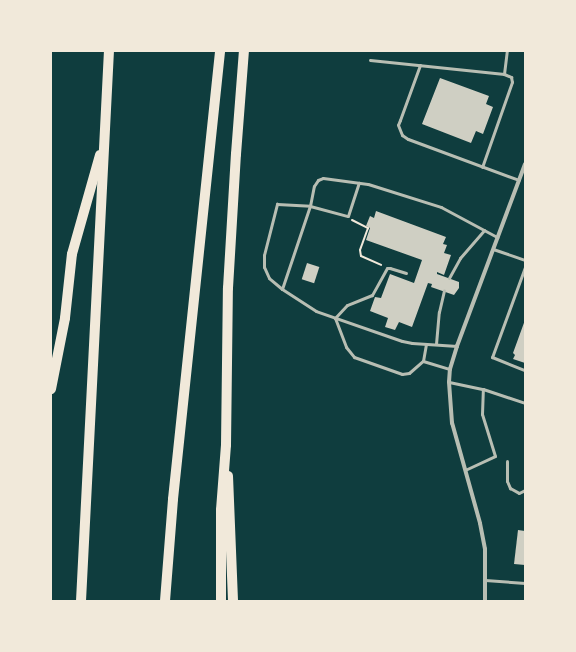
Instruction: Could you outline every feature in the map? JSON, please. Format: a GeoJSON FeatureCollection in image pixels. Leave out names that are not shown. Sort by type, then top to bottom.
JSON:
{"type":"FeatureCollection","features":[{"type":"Feature","properties":{"kind":"highway"},"geometry":{"type":"LineString","coordinates":[[81,601],[109,51]]}},
{"type":"Feature","properties":{"kind":"highway"},"geometry":{"type":"LineString","coordinates":[[165,601],[173,499],[220,51]]}},
{"type":"Feature","properties":{"kind":"highway"},"geometry":{"type":"LineString","coordinates":[[221,601],[221,510],[226,444],[228,288],[244,51]]}},
{"type":"Feature","properties":{"kind":"highway"},"geometry":{"type":"LineString","coordinates":[[51,389],[65,318],[72,254],[105,136]]}},
{"type":"Feature","properties":{"kind":"highway"},"geometry":{"type":"LineString","coordinates":[[226,444],[231,509],[233,601]]}},
{"type":"Feature","properties":{"kind":"street"},"geometry":{"type":"LineString","coordinates":[[485,601],[485,549],[480,522],[452,423],[449,382],[450,368],[525,164]]}},
{"type":"Feature","properties":{"kind":"lane"},"geometry":{"type":"LineString","coordinates":[[504,74],[507,51]]}},
{"type":"Feature","properties":{"kind":"lane"},"geometry":{"type":"LineString","coordinates":[[370,60],[511,76],[512,82],[482,166]]}},
{"type":"Feature","properties":{"kind":"lane"},"geometry":{"type":"LineString","coordinates":[[420,65],[400,120],[400,131],[408,138],[519,180]]}},
{"type":"Feature","properties":{"kind":"lane"},"geometry":{"type":"LineString","coordinates":[[282,289],[310,206],[314,186],[318,180],[323,178],[359,183],[440,207],[497,237]]}},
{"type":"Feature","properties":{"kind":"lane"},"geometry":{"type":"LineString","coordinates":[[359,183],[348,216],[310,206],[278,204],[264,255],[264,267],[269,278],[303,304],[335,318],[402,341],[457,346]]}},
{"type":"Feature","properties":{"kind":"lane"},"geometry":{"type":"LineString","coordinates":[[449,278],[460,258],[484,230]]}},
{"type":"Feature","properties":{"kind":"lane"},"geometry":{"type":"LineString","coordinates":[[493,248],[525,260]]}},
{"type":"Feature","properties":{"kind":"lane"},"geometry":{"type":"LineString","coordinates":[[525,267],[492,357],[525,370]]}},
{"type":"Feature","properties":{"kind":"lane"},"geometry":{"type":"LineString","coordinates":[[335,318],[348,305],[372,295],[386,268],[406,273]]}},
{"type":"Feature","properties":{"kind":"lane"},"geometry":{"type":"LineString","coordinates":[[436,344],[439,312],[444,291]]}},
{"type":"Feature","properties":{"kind":"lane"},"geometry":{"type":"LineString","coordinates":[[335,318],[346,347],[354,357],[402,374],[409,373],[423,361],[426,344]]}},
{"type":"Feature","properties":{"kind":"lane"},"geometry":{"type":"LineString","coordinates":[[423,361],[450,368]]}},
{"type":"Feature","properties":{"kind":"lane"},"geometry":{"type":"LineString","coordinates":[[449,382],[483,388],[525,403]]}},
{"type":"Feature","properties":{"kind":"lane"},"geometry":{"type":"LineString","coordinates":[[465,470],[495,456],[482,414],[483,388]]}},
{"type":"Feature","properties":{"kind":"lane"},"geometry":{"type":"LineString","coordinates":[[507,461],[507,481],[510,488],[519,492],[525,490]]}},
{"type":"Feature","properties":{"kind":"lane"},"geometry":{"type":"LineString","coordinates":[[485,580],[525,583]]}},
{"type":"Feature","properties":{"kind":"path"},"geometry":{"type":"LineString","coordinates":[[348,216],[354,222],[368,228],[360,250],[361,256],[386,268]]}},
{"type":"Feature","properties":{"kind":"building"},"geometry":{"type":"Polygon","coordinates":[[[440,78],[489,96],[486,104],[493,107],[483,134],[476,131],[471,143],[422,124],[440,78]]]}},
{"type":"Feature","properties":{"kind":"building"},"geometry":{"type":"Polygon","coordinates":[[[376,211],[446,237],[443,244],[447,245],[444,253],[451,255],[444,275],[437,272],[437,274],[459,282],[459,288],[454,295],[431,287],[432,284],[428,283],[412,327],[399,322],[395,330],[385,327],[388,318],[370,311],[375,297],[381,298],[390,274],[414,283],[422,260],[366,240],[370,228],[366,226],[370,216],[374,218],[376,211]]]}},
{"type":"Feature","properties":{"kind":"building"},"geometry":{"type":"Polygon","coordinates":[[[307,263],[319,267],[314,283],[302,279],[307,263]]]}},
{"type":"Feature","properties":{"kind":"building"},"geometry":{"type":"Polygon","coordinates":[[[525,320],[525,363],[513,359],[515,355],[513,353],[525,320]]]}},
{"type":"Feature","properties":{"kind":"building"},"geometry":{"type":"Polygon","coordinates":[[[518,530],[525,531],[525,565],[514,564],[518,530]]]}}]}
